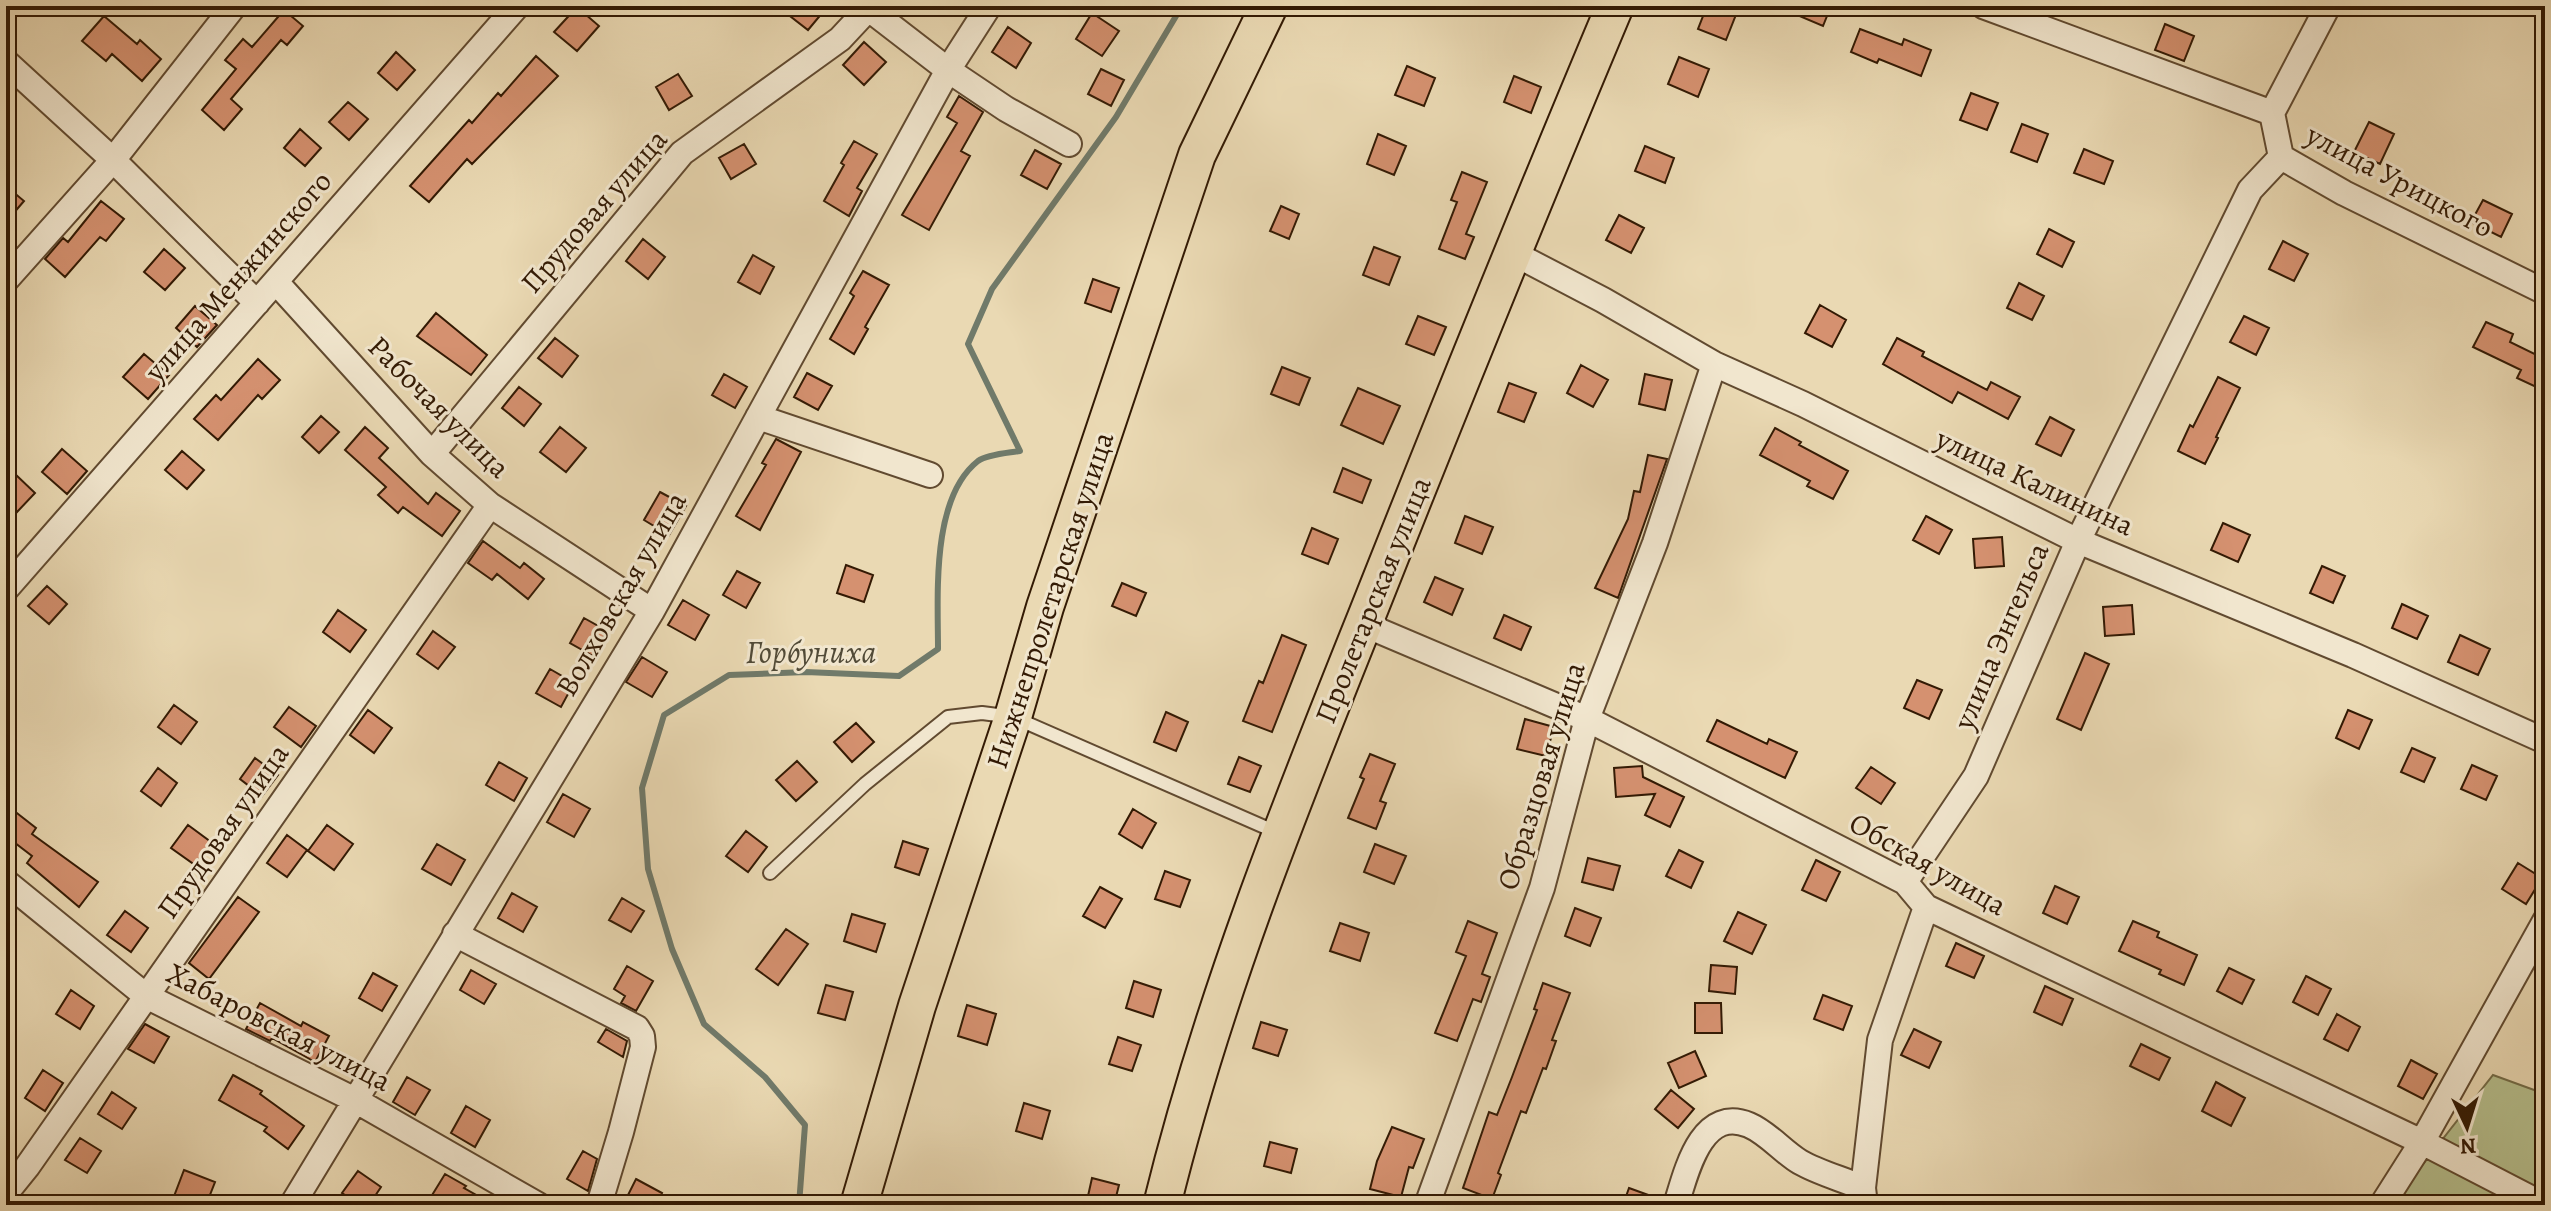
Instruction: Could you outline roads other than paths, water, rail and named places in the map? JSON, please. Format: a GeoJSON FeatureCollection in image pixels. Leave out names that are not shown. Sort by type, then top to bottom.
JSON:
{"type":"FeatureCollection","features":[{"type":"Feature","properties":{"kind":"main road","name":"Нижнепролетарская улица"},"geometry":{"type":"LineString","coordinates":[[859,1205],[917,1006],[1013,717],[1045,607],[1197,155],[1269,6]]}},
{"type":"Feature","properties":{"kind":"main road","name":"Пролетарская улица"},"geometry":{"type":"LineString","coordinates":[[1162,1205],[1186,1110],[1279,834],[1511,252],[1615,6]]}},
{"type":"Feature","properties":{"kind":"street"},"geometry":{"type":"LineString","coordinates":[[6,280],[113,160],[234,6]]}},
{"type":"Feature","properties":{"kind":"street","name":"улица Менжинского"},"geometry":{"type":"LineString","coordinates":[[6,589],[517,6]]}},
{"type":"Feature","properties":{"kind":"street","name":"Волховская улица"},"geometry":{"type":"LineString","coordinates":[[292,1205],[652,611],[948,70],[989,6]]}},
{"type":"Feature","properties":{"kind":"street","name":"улица Урицкого"},"geometry":{"type":"LineString","coordinates":[[1983,6],[2272,113],[2281,157],[2344,193],[2545,292]]}},
{"type":"Feature","properties":{"kind":"street"},"geometry":{"type":"LineString","coordinates":[[2272,113],[2328,6]]}},
{"type":"Feature","properties":{"kind":"street"},"geometry":{"type":"LineString","coordinates":[[866,7],[948,70],[1006,109],[1069,144]]}},
{"type":"Feature","properties":{"kind":"street","name":"Прудовая улица"},"geometry":{"type":"LineString","coordinates":[[432,454],[682,153],[840,39],[866,7]]}},
{"type":"Feature","properties":{"kind":"street"},"geometry":{"type":"LineString","coordinates":[[6,62],[113,160],[257,303]]}},
{"type":"Feature","properties":{"kind":"street","name":"улица Энгельса"},"geometry":{"type":"LineString","coordinates":[[1905,882],[1976,776],[2078,541],[2250,190],[2281,157]]}},
{"type":"Feature","properties":{"kind":"street","name":"улица Калинина"},"geometry":{"type":"LineString","coordinates":[[1511,252],[1603,300],[1714,364],[1803,404],[2078,541],[2353,655],[2545,741]]}},
{"type":"Feature","properties":{"kind":"street","name":"Рабочая улица"},"geometry":{"type":"LineString","coordinates":[[276,282],[432,454],[490,505],[652,611]]}},
{"type":"Feature","properties":{"kind":"street","name":"Образцовая улица"},"geometry":{"type":"LineString","coordinates":[[1427,1205],[1542,888],[1587,719],[1655,543],[1714,364]]}},
{"type":"Feature","properties":{"kind":"street"},"geometry":{"type":"LineString","coordinates":[[758,417],[930,475]]}},
{"type":"Feature","properties":{"kind":"street","name":"Прудовая улица"},"geometry":{"type":"LineString","coordinates":[[6,1193],[490,505]]}},
{"type":"Feature","properties":{"kind":"street","name":"Обская улица"},"geometry":{"type":"LineString","coordinates":[[1363,624],[1587,719],[1905,882],[1926,907],[2422,1142],[2544,1205]]}},
{"type":"Feature","properties":{"kind":"street","name":"Хабаровская улица"},"geometry":{"type":"LineString","coordinates":[[6,882],[146,996],[355,1100],[538,1205]]}},
{"type":"Feature","properties":{"kind":"street"},"geometry":{"type":"LineString","coordinates":[[1676,1205],[1699,1143],[1713,1127],[1730,1123],[1749,1125],[1801,1162],[1864,1196],[1880,1040],[1926,907]]}},
{"type":"Feature","properties":{"kind":"street"},"geometry":{"type":"LineString","coordinates":[[2382,1205],[2422,1142],[2545,921]]}},
{"type":"Feature","properties":{"kind":"street"},"geometry":{"type":"LineString","coordinates":[[455,934],[637,1028],[642,1036],[643,1047],[599,1205]]}},
{"type":"Feature","properties":{"kind":"lane"},"geometry":{"type":"LineString","coordinates":[[770,873],[865,784],[948,717],[982,713],[1013,717],[1279,834]]}},
{"type":"Feature","properties":{"kind":"waterway","name":"Горбуниха"},"geometry":{"type":"LineString","coordinates":[[799,1205],[805,1125],[765,1077],[704,1024],[672,949],[648,869],[642,788],[664,715],[729,675],[806,672],[899,676],[938,649],[940,548],[952,498],[963,477],[978,461],[1020,451],[968,344],[992,289],[1116,117],[1182,6]]}}]}
